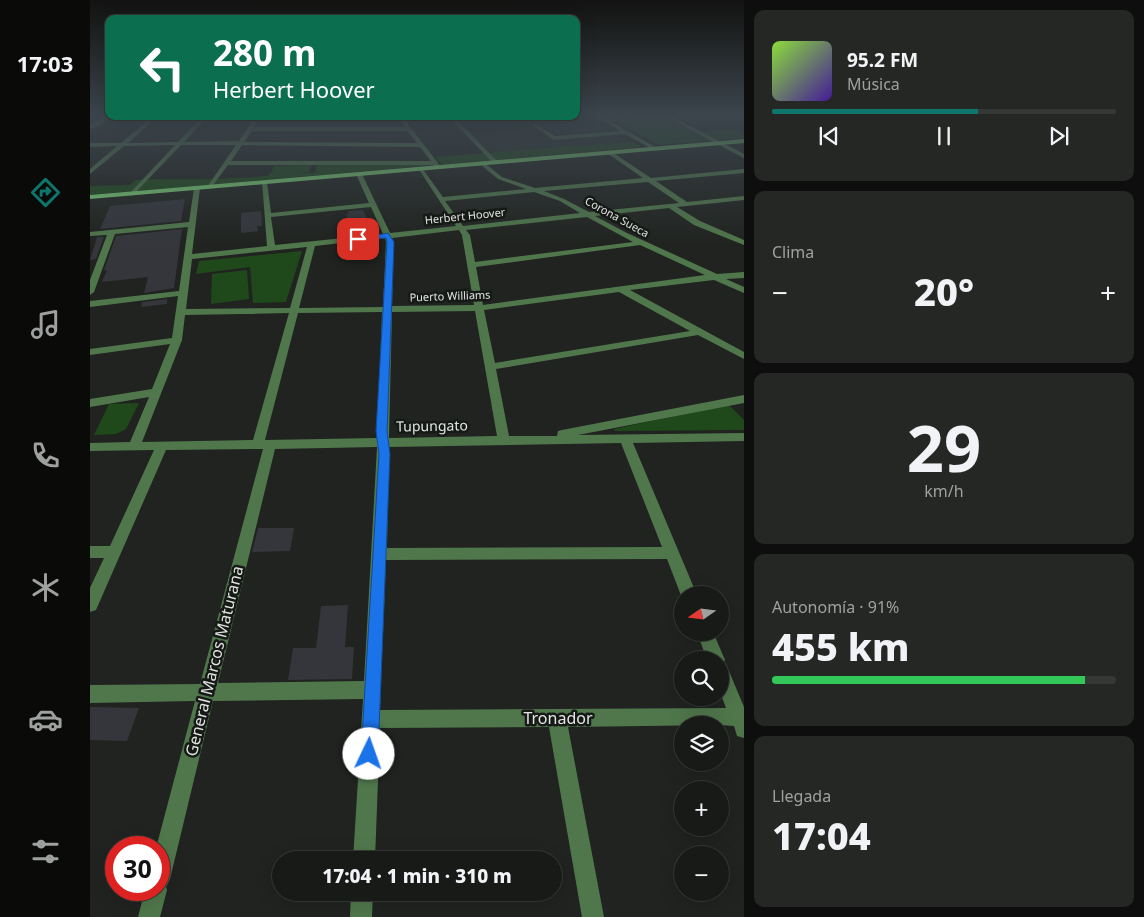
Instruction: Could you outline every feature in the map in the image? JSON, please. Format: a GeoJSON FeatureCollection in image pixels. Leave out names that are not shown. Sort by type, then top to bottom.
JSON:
{"type":"FeatureCollection","features":[{"type":"Feature","properties":{"kind":"main road"},"geometry":{"type":"LineString","coordinates":[[90,197],[420,169],[437,165],[532,159]]}},
{"type":"Feature","properties":{"kind":"street"},"geometry":{"type":"LineString","coordinates":[[90,172],[106,159]]}},
{"type":"Feature","properties":{"kind":"street"},"geometry":{"type":"LineString","coordinates":[[132,194],[165,159]]}},
{"type":"Feature","properties":{"kind":"street"},"geometry":{"type":"LineString","coordinates":[[210,187],[229,159]]}},
{"type":"Feature","properties":{"kind":"street"},"geometry":{"type":"LineString","coordinates":[[432,159],[437,165]]}},
{"type":"Feature","properties":{"kind":"street"},"geometry":{"type":"LineString","coordinates":[[492,159],[495,162]]}},
{"type":"Feature","properties":{"kind":"street"},"geometry":{"type":"LineString","coordinates":[[619,159],[685,204]]}},
{"type":"Feature","properties":{"kind":"street"},"geometry":{"type":"LineString","coordinates":[[226,163],[437,165]]}},
{"type":"Feature","properties":{"kind":"street","name":"Corona Sueca"},"geometry":{"type":"LineString","coordinates":[[482,163],[500,178],[562,200],[641,244],[744,290]]}},
{"type":"Feature","properties":{"kind":"street"},"geometry":{"type":"LineString","coordinates":[[420,169],[466,235],[504,440]]}},
{"type":"Feature","properties":{"kind":"street"},"geometry":{"type":"LineString","coordinates":[[441,199],[744,170]]}},
{"type":"Feature","properties":{"kind":"street"},"geometry":{"type":"LineString","coordinates":[[359,174],[390,242],[382,431],[384,454],[364,851]]}},
{"type":"Feature","properties":{"kind":"street"},"geometry":{"type":"LineString","coordinates":[[264,182],[271,248]]}},
{"type":"Feature","properties":{"kind":"street"},"geometry":{"type":"LineString","coordinates":[[134,446],[177,340],[197,188]]}},
{"type":"Feature","properties":{"kind":"street","name":"Herbert Hoover"},"geometry":{"type":"LineString","coordinates":[[188,257],[744,198]]}},
{"type":"Feature","properties":{"kind":"street"},"geometry":{"type":"LineString","coordinates":[[268,215],[374,205]]}},
{"type":"Feature","properties":{"kind":"street"},"geometry":{"type":"LineString","coordinates":[[670,206],[697,224],[744,242]]}},
{"type":"Feature","properties":{"kind":"street"},"geometry":{"type":"LineString","coordinates":[[90,234],[192,224]]}},
{"type":"Feature","properties":{"kind":"street"},"geometry":{"type":"LineString","coordinates":[[90,292],[112,232]]}},
{"type":"Feature","properties":{"kind":"street"},"geometry":{"type":"LineString","coordinates":[[723,234],[744,232]]}},
{"type":"Feature","properties":{"kind":"street","name":"General Marcos Maturana"},"geometry":{"type":"LineString","coordinates":[[170,836],[206,693],[294,310],[312,244]]}},
{"type":"Feature","properties":{"kind":"street"},"geometry":{"type":"LineString","coordinates":[[471,265],[641,244]]}},
{"type":"Feature","properties":{"kind":"street","name":"Puerto Williams"},"geometry":{"type":"LineString","coordinates":[[182,312],[479,308],[744,275]]}},
{"type":"Feature","properties":{"kind":"street"},"geometry":{"type":"LineString","coordinates":[[621,289],[744,356]]}},
{"type":"Feature","properties":{"kind":"street"},"geometry":{"type":"LineString","coordinates":[[90,304],[184,293]]}},
{"type":"Feature","properties":{"kind":"street"},"geometry":{"type":"LineString","coordinates":[[490,368],[700,332]]}},
{"type":"Feature","properties":{"kind":"street"},"geometry":{"type":"LineString","coordinates":[[90,352],[177,340]]}},
{"type":"Feature","properties":{"kind":"street"},"geometry":{"type":"LineString","coordinates":[[90,403],[157,392]]}},
{"type":"Feature","properties":{"kind":"street"},"geometry":{"type":"LineString","coordinates":[[529,440],[744,399]]}},
{"type":"Feature","properties":{"kind":"street","name":"Tupungato"},"geometry":{"type":"LineString","coordinates":[[90,447],[744,438]]}},
{"type":"Feature","properties":{"kind":"street"},"geometry":{"type":"LineString","coordinates":[[625,439],[685,586]]}},
{"type":"Feature","properties":{"kind":"street"},"geometry":{"type":"LineString","coordinates":[[90,605],[162,446]]}},
{"type":"Feature","properties":{"kind":"street"},"geometry":{"type":"LineString","coordinates":[[90,552],[114,552]]}},
{"type":"Feature","properties":{"kind":"street"},"geometry":{"type":"LineString","coordinates":[[379,554],[672,554]]}},
{"type":"Feature","properties":{"kind":"street"},"geometry":{"type":"LineString","coordinates":[[90,694],[372,690]]}},
{"type":"Feature","properties":{"kind":"street"},"geometry":{"type":"LineString","coordinates":[[729,691],[742,721]]}},
{"type":"Feature","properties":{"kind":"street"},"geometry":{"type":"LineString","coordinates":[[557,718],[593,917]]}},
{"type":"Feature","properties":{"kind":"street","name":"Tronador"},"geometry":{"type":"LineString","coordinates":[[371,719],[557,718],[742,721]]}},
{"type":"Feature","properties":{"kind":"street"},"geometry":{"type":"LineString","coordinates":[[149,917],[153,901]]}},
{"type":"Feature","properties":{"kind":"street"},"geometry":{"type":"LineString","coordinates":[[361,917],[362,901]]}},
{"type":"Feature","properties":{"kind":"green space"},"geometry":{"type":"Polygon","coordinates":[[[437,159],[511,159],[442,165],[437,159]]]}},
{"type":"Feature","properties":{"kind":"green space"},"geometry":{"type":"Polygon","coordinates":[[[317,164],[434,165],[90,195],[90,186],[130,185],[135,180],[267,176],[271,173],[274,166],[311,165],[309,172],[293,173],[315,173],[317,164]]]}},
{"type":"Feature","properties":{"kind":"green space"},"geometry":{"type":"Polygon","coordinates":[[[302,251],[286,302],[253,303],[250,267],[196,274],[199,261],[302,251]]]}},
{"type":"Feature","properties":{"kind":"green space"},"geometry":{"type":"Polygon","coordinates":[[[247,270],[249,299],[211,304],[212,274],[247,270]]]}},
{"type":"Feature","properties":{"kind":"green space"},"geometry":{"type":"Polygon","coordinates":[[[139,403],[126,429],[116,434],[94,435],[109,404],[139,403]]]}},
{"type":"Feature","properties":{"kind":"green space"},"geometry":{"type":"Polygon","coordinates":[[[729,405],[744,420],[744,430],[615,431],[614,429],[729,405]]]}},
{"type":"Feature","properties":{"kind":"building"},"geometry":{"type":"Polygon","coordinates":[[[185,199],[181,221],[100,229],[110,206],[185,199]]]}},
{"type":"Feature","properties":{"kind":"building"},"geometry":{"type":"Polygon","coordinates":[[[363,210],[373,233],[354,235],[346,214],[349,214],[348,211],[363,210]]]}},
{"type":"Feature","properties":{"kind":"building"},"geometry":{"type":"Polygon","coordinates":[[[261,211],[262,226],[257,226],[258,231],[241,233],[241,213],[261,211]]]}},
{"type":"Feature","properties":{"kind":"building"},"geometry":{"type":"Polygon","coordinates":[[[182,229],[174,288],[144,293],[148,277],[102,282],[107,270],[104,270],[116,236],[182,229]]]}},
{"type":"Feature","properties":{"kind":"building"},"geometry":{"type":"Polygon","coordinates":[[[97,237],[104,237],[96,259],[90,260],[97,237]]]}},
{"type":"Feature","properties":{"kind":"building"},"geometry":{"type":"Polygon","coordinates":[[[167,299],[167,304],[141,307],[142,302],[167,299]]]}},
{"type":"Feature","properties":{"kind":"building"},"geometry":{"type":"Polygon","coordinates":[[[258,528],[294,528],[290,551],[252,552],[258,528]]]}},
{"type":"Feature","properties":{"kind":"building"},"geometry":{"type":"Polygon","coordinates":[[[348,605],[345,647],[354,647],[352,679],[288,680],[293,648],[316,648],[321,606],[348,605]]]}},
{"type":"Feature","properties":{"kind":"building"},"geometry":{"type":"Polygon","coordinates":[[[90,707],[139,708],[127,741],[90,740],[90,707]]]}},
{"type":"Feature","properties":{"kind":"route"},"geometry":{"type":"LineString","coordinates":[[358,239],[388,236],[390,240],[382,431],[384,454],[369,754]]}}]}
